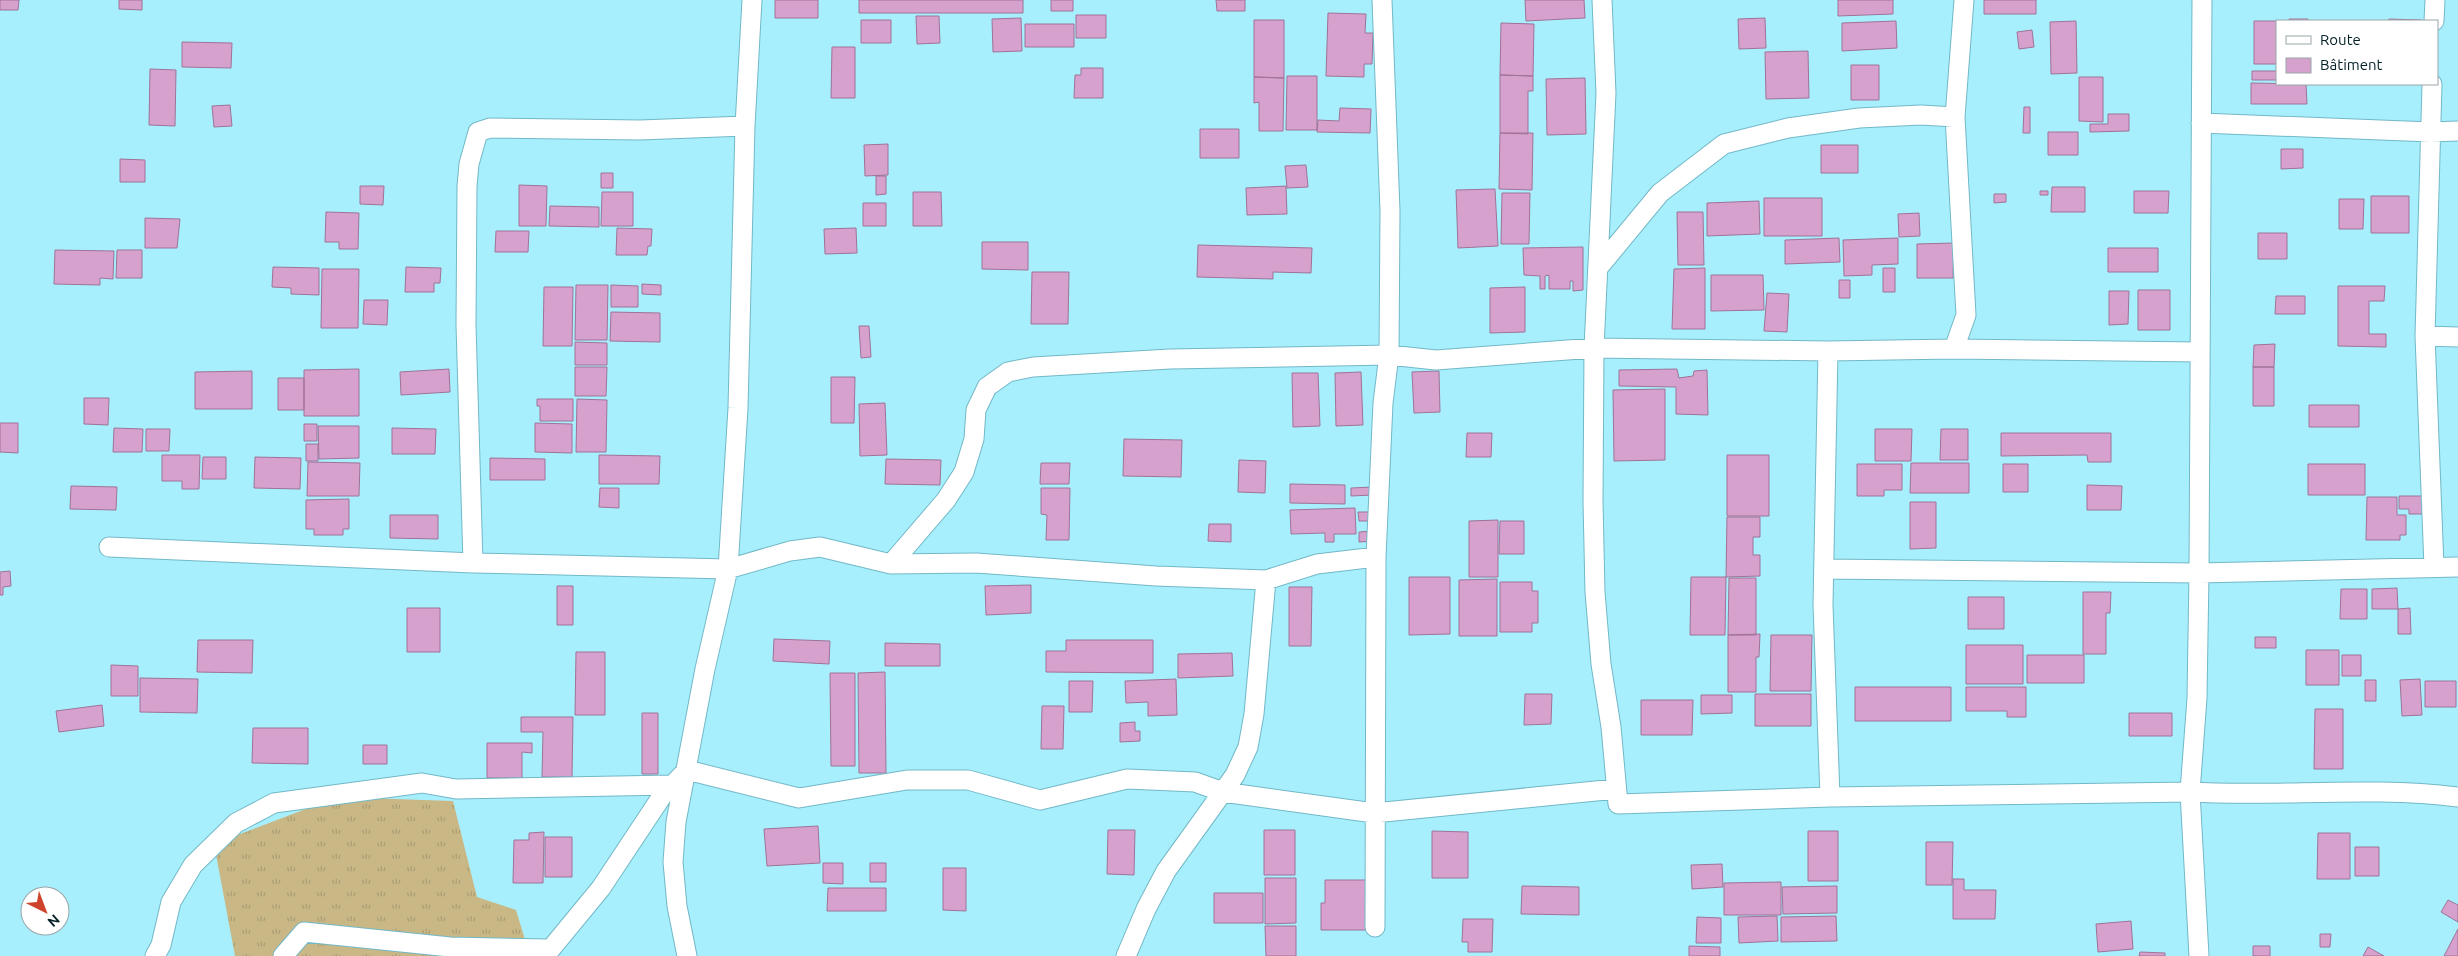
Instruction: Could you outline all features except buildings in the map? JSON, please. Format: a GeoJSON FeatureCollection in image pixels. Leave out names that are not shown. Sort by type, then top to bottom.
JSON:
{"type":"FeatureCollection","features":[{"type":"Feature","properties":{"kind":"street"},"geometry":{"type":"LineString","coordinates":[[686,956],[677,906],[673,862],[676,822],[705,668],[728,569],[738,408],[745,126],[752,0]]}},
{"type":"Feature","properties":{"kind":"street"},"geometry":{"type":"LineString","coordinates":[[1375,927],[1376,557],[1383,403],[1389,355],[1390,210],[1382,0]]}},
{"type":"Feature","properties":{"kind":"street"},"geometry":{"type":"LineString","coordinates":[[1602,0],[1606,92],[1594,348],[1595,592],[1601,664],[1618,804],[1830,797],[1969,797],[2190,792],[2233,794],[2336,791],[2430,794],[2458,797]]}},
{"type":"Feature","properties":{"kind":"street"},"geometry":{"type":"LineString","coordinates":[[1954,349],[1966,315],[1954,117],[1964,0]]}},
{"type":"Feature","properties":{"kind":"street"},"geometry":{"type":"LineString","coordinates":[[2199,956],[2190,792],[2197,698],[2200,573],[2202,0]]}},
{"type":"Feature","properties":{"kind":"street"},"geometry":{"type":"LineString","coordinates":[[2434,0],[2434,20]]}},
{"type":"Feature","properties":{"kind":"street"},"geometry":{"type":"LineString","coordinates":[[2432,85],[2425,336],[2434,567]]}},
{"type":"Feature","properties":{"kind":"street"},"geometry":{"type":"LineString","coordinates":[[1598,268],[1660,193],[1724,144],[1788,128],[1859,118],[1921,115],[1954,117]]}},
{"type":"Feature","properties":{"kind":"street"},"geometry":{"type":"LineString","coordinates":[[2201,123],[2431,132],[2458,131]]}},
{"type":"Feature","properties":{"kind":"street"},"geometry":{"type":"LineString","coordinates":[[473,563],[466,325],[467,186],[469,164],[478,132],[490,128],[640,130],[745,126]]}},
{"type":"Feature","properties":{"kind":"street"},"geometry":{"type":"LineString","coordinates":[[2425,336],[2458,337]]}},
{"type":"Feature","properties":{"kind":"street"},"geometry":{"type":"LineString","coordinates":[[891,564],[946,500],[964,472],[974,439],[976,410],[987,387],[1008,372],[1033,367],[1170,359],[1389,355],[1436,360],[1594,348],[2200,352]]}},
{"type":"Feature","properties":{"kind":"street"},"geometry":{"type":"LineString","coordinates":[[1828,351],[1824,663],[1830,797]]}},
{"type":"Feature","properties":{"kind":"street"},"geometry":{"type":"LineString","coordinates":[[109,547],[473,563],[728,569],[790,551],[820,547],[891,564],[976,563],[1156,576],[1266,580],[1317,564],[1376,557]]}},
{"type":"Feature","properties":{"kind":"street"},"geometry":{"type":"LineString","coordinates":[[1825,568],[2200,573],[2458,568]]}},
{"type":"Feature","properties":{"kind":"street"},"geometry":{"type":"LineString","coordinates":[[1126,956],[1146,909],[1166,871],[1235,775],[1248,747],[1254,714],[1266,580]]}},
{"type":"Feature","properties":{"kind":"street"},"geometry":{"type":"LineString","coordinates":[[283,956],[304,932],[450,947],[547,952],[601,888],[662,796],[687,770]]}},
{"type":"Feature","properties":{"kind":"street"},"geometry":{"type":"LineString","coordinates":[[687,770],[799,798],[907,780],[968,780],[1040,800],[1127,779],[1195,782],[1223,792],[1374,813],[1616,789]]}},
{"type":"Feature","properties":{"kind":"street"},"geometry":{"type":"LineString","coordinates":[[154,956],[161,946],[171,902],[193,865],[236,824],[274,803],[422,783],[456,789],[672,785]]}},
{"type":"Feature","properties":{"kind":"green space"},"geometry":{"type":"Polygon","coordinates":[[[337,797],[453,801],[477,897],[516,910],[530,956],[235,956],[214,844],[337,797]]]}}]}
